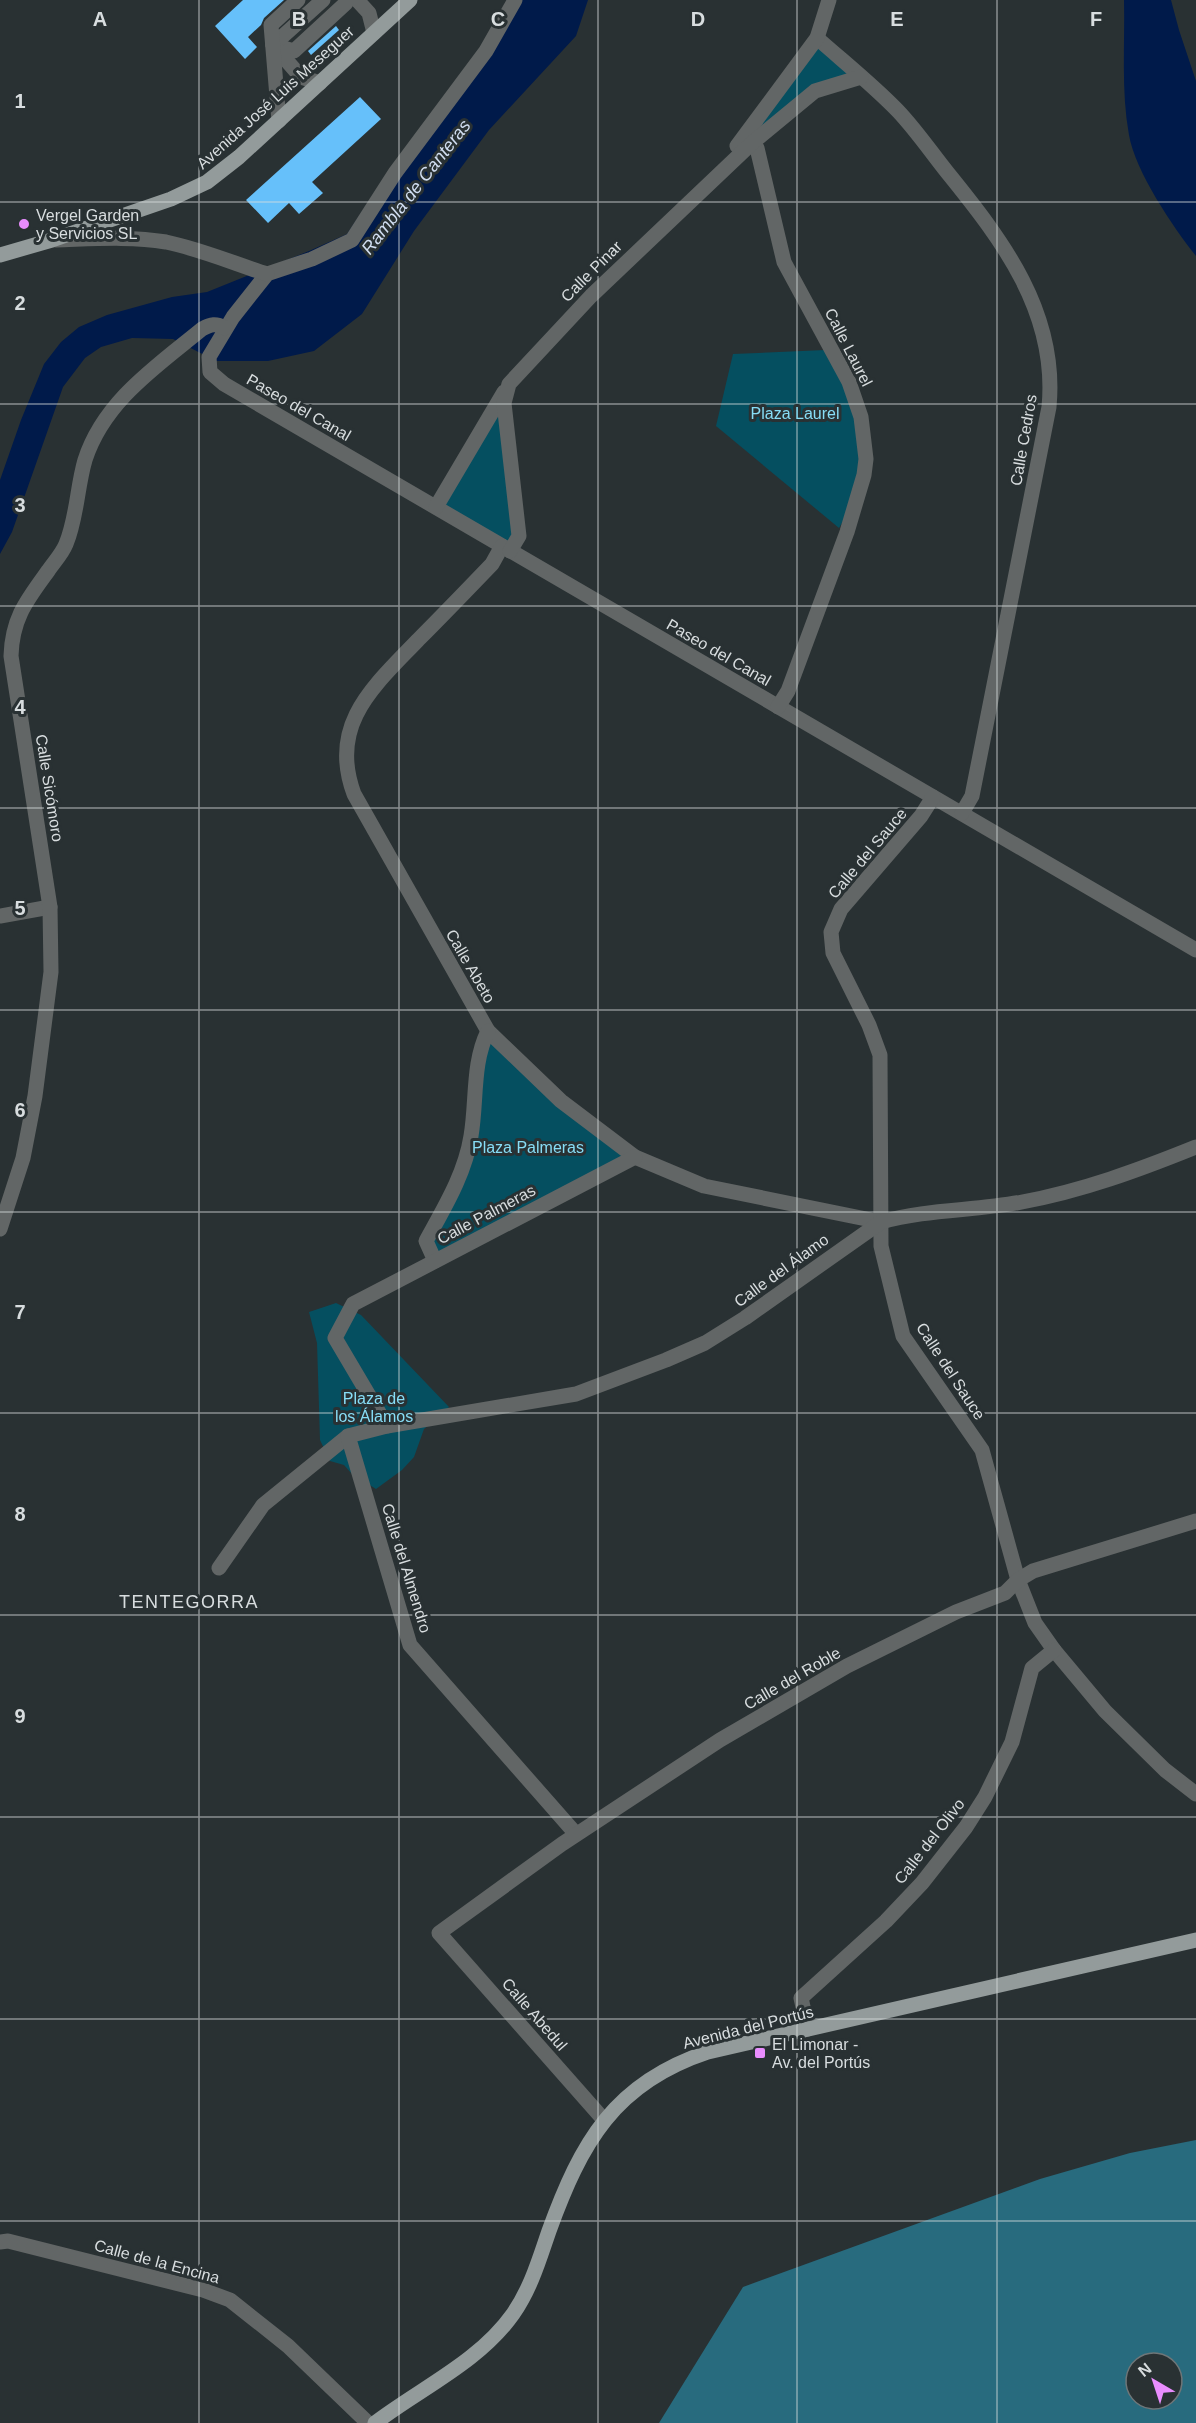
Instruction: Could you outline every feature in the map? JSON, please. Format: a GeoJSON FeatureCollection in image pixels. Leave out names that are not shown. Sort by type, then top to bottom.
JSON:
{"type":"FeatureCollection","features":[{"type":"Feature","properties":{"kind":"main road","name":"Avenida José Luis Meseguer"},"geometry":{"type":"LineString","coordinates":[[0,255],[52,240],[195,189],[229,166],[410,0]]}},
{"type":"Feature","properties":{"kind":"main road","name":"Avenida del Portús"},"geometry":{"type":"LineString","coordinates":[[375,2423],[463,2363],[495,2335],[512,2316],[526,2295],[534,2277],[550,2228],[588,2142],[604,2120],[633,2090],[675,2065],[708,2052],[1196,1940]]}},
{"type":"Feature","properties":{"kind":"street"},"geometry":{"type":"LineString","coordinates":[[279,121],[271,25],[298,0]]}},
{"type":"Feature","properties":{"kind":"street"},"geometry":{"type":"LineString","coordinates":[[273,45],[276,31],[311,0]]}},
{"type":"Feature","properties":{"kind":"street"},"geometry":{"type":"LineString","coordinates":[[273,45],[323,0]]}},
{"type":"Feature","properties":{"kind":"street"},"geometry":{"type":"LineString","coordinates":[[273,45],[288,44],[336,0]]}},
{"type":"Feature","properties":{"kind":"street"},"geometry":{"type":"LineString","coordinates":[[273,45],[294,51],[346,3],[346,0]]}},
{"type":"Feature","properties":{"kind":"street"},"geometry":{"type":"LineString","coordinates":[[357,0],[369,12],[374,33]]}},
{"type":"Feature","properties":{"kind":"street"},"geometry":{"type":"LineString","coordinates":[[225,328],[267,274],[312,259],[352,240],[395,172],[486,51],[515,0]]}},
{"type":"Feature","properties":{"kind":"street","name":"Calle Pinar"},"geometry":{"type":"LineString","coordinates":[[702,188],[755,124],[817,38],[830,0]]}},
{"type":"Feature","properties":{"kind":"street","name":"Calle Cedros"},"geometry":{"type":"LineString","coordinates":[[817,38],[899,112],[981,214],[998,238],[1032,300],[1045,335],[1050,363],[1051,393],[1045,430],[972,796],[962,813]]}},
{"type":"Feature","properties":{"kind":"street"},"geometry":{"type":"LineString","coordinates":[[273,45],[301,77],[320,83]]}},
{"type":"Feature","properties":{"kind":"street","name":"Calle Pinar"},"geometry":{"type":"LineString","coordinates":[[436,507],[509,384],[591,296],[752,142],[815,91],[861,77]]}},
{"type":"Feature","properties":{"kind":"street","name":"Calle Laurel"},"geometry":{"type":"LineString","coordinates":[[752,142],[757,148],[784,262],[856,399],[865,438],[866,459],[864,474],[847,532],[788,691],[778,707]]}},
{"type":"Feature","properties":{"kind":"street"},"geometry":{"type":"LineString","coordinates":[[52,240],[132,239],[165,242],[267,274]]}},
{"type":"Feature","properties":{"kind":"street","name":"Calle Sicómoro"},"geometry":{"type":"LineString","coordinates":[[0,1229],[23,1158],[51,972],[50,907],[11,656],[16,620],[24,604],[66,543],[86,458],[93,441],[112,411],[145,375],[202,329],[210,324],[217,324],[225,328]]}},
{"type":"Feature","properties":{"kind":"street","name":"Paseo del Canal"},"geometry":{"type":"LineString","coordinates":[[225,328],[213,348],[209,364],[215,378],[224,384],[1196,950]]}},
{"type":"Feature","properties":{"kind":"street"},"geometry":{"type":"LineString","coordinates":[[506,548],[519,536],[504,403],[509,384]]}},
{"type":"Feature","properties":{"kind":"street","name":"Calle Abeto"},"geometry":{"type":"LineString","coordinates":[[506,548],[364,699],[351,728],[346,765],[360,807],[488,1031],[561,1101],[635,1157],[704,1186],[881,1222]]}},
{"type":"Feature","properties":{"kind":"street","name":"Calle del Sauce"},"geometry":{"type":"LineString","coordinates":[[933,797],[921,816],[841,909],[831,932],[833,953],[869,1025],[880,1055],[881,1246],[903,1336],[982,1450],[1018,1580],[1035,1623],[1054,1650],[1131,1739],[1196,1794]]}},
{"type":"Feature","properties":{"kind":"street"},"geometry":{"type":"LineString","coordinates":[[0,916],[50,907]]}},
{"type":"Feature","properties":{"kind":"street"},"geometry":{"type":"LineString","coordinates":[[435,1261],[426,1241],[450,1197],[468,1153],[474,1117],[480,1047],[488,1031]]}},
{"type":"Feature","properties":{"kind":"street","name":"Calle del Álamo"},"geometry":{"type":"LineString","coordinates":[[387,1426],[576,1394],[666,1360],[705,1343],[745,1318],[881,1222],[904,1215],[994,1207],[1048,1197],[1104,1182],[1196,1147]]}},
{"type":"Feature","properties":{"kind":"street","name":"Calle Palmeras"},"geometry":{"type":"LineString","coordinates":[[387,1426],[335,1338],[353,1304],[635,1157]]}},
{"type":"Feature","properties":{"kind":"street"},"geometry":{"type":"LineString","coordinates":[[219,1568],[263,1505],[348,1436],[387,1426]]}},
{"type":"Feature","properties":{"kind":"street","name":"Calle del Almendro"},"geometry":{"type":"LineString","coordinates":[[348,1436],[410,1645],[576,1834]]}},
{"type":"Feature","properties":{"kind":"street","name":"Calle del Roble"},"geometry":{"type":"LineString","coordinates":[[438,1933],[576,1834],[720,1740],[847,1666],[956,1612],[1005,1593],[1018,1580],[1033,1571],[1196,1521]]}},
{"type":"Feature","properties":{"kind":"street","name":"Calle del Olivo"},"geometry":{"type":"LineString","coordinates":[[808,2029],[801,1998],[886,1922],[922,1883],[959,1837],[985,1797],[1012,1742],[1032,1668],[1054,1650]]}},
{"type":"Feature","properties":{"kind":"street","name":"Calle Abedul"},"geometry":{"type":"LineString","coordinates":[[438,1933],[604,2120]]}},
{"type":"Feature","properties":{"kind":"street","name":"Calle de la Encina"},"geometry":{"type":"LineString","coordinates":[[0,2242],[8,2241],[92,2262],[203,2290],[230,2300],[288,2346],[368,2423]]}},
{"type":"Feature","properties":{"kind":"green space"},"geometry":{"type":"Polygon","coordinates":[[[817,38],[861,77],[815,91],[752,143],[755,124],[817,38]]]}},
{"type":"Feature","properties":{"kind":"green space","name":"Plaza Laurel"},"geometry":{"type":"Polygon","coordinates":[[[825,350],[861,417],[860,492],[839,528],[716,426],[733,354],[825,350]]]}},
{"type":"Feature","properties":{"kind":"green space"},"geometry":{"type":"Polygon","coordinates":[[[509,384],[519,536],[510,551],[436,507],[509,384]]]}},
{"type":"Feature","properties":{"kind":"green space","name":"Plaza Palmeras"},"geometry":{"type":"Polygon","coordinates":[[[488,1031],[635,1157],[435,1261],[426,1241],[461,1172],[488,1031]]]}},
{"type":"Feature","properties":{"kind":"green space","name":"Plaza de los Álamos"},"geometry":{"type":"Polygon","coordinates":[[[336,1303],[361,1315],[449,1407],[424,1429],[414,1457],[402,1470],[376,1489],[352,1474],[344,1465],[330,1461],[320,1440],[317,1343],[309,1312],[336,1303]]]}},
{"type":"Feature","properties":{"kind":"shaded area"},"geometry":{"type":"Polygon","coordinates":[[[1196,2140],[1196,2423],[659,2423],[743,2287],[1040,2179],[1130,2153],[1196,2140]]]}},
{"type":"Feature","properties":{"kind":"water","name":"Rambla de Canteras"},"geometry":{"type":"Polygon","coordinates":[[[507,0],[588,0],[576,36],[489,130],[414,231],[362,314],[314,351],[268,361],[216,361],[173,339],[132,338],[101,347],[85,358],[63,387],[12,532],[0,554],[0,480],[44,364],[61,342],[79,327],[107,315],[172,297],[207,292],[347,234],[391,168],[480,49],[507,0]]]}},
{"type":"Feature","properties":{"kind":"water"},"geometry":{"type":"Polygon","coordinates":[[[1124,0],[1171,0],[1196,81],[1196,256],[1156,198],[1139,165],[1129,135],[1125,102],[1124,0]]]}},
{"type":"Feature","properties":{"kind":"building"},"geometry":{"type":"Polygon","coordinates":[[[243,0],[284,0],[248,37],[257,47],[245,59],[215,26],[243,0]]]}},
{"type":"Feature","properties":{"kind":"building"},"geometry":{"type":"Polygon","coordinates":[[[336,26],[339,30],[311,55],[308,51],[336,26]]]}},
{"type":"Feature","properties":{"kind":"building"},"geometry":{"type":"Polygon","coordinates":[[[360,97],[381,119],[312,182],[323,193],[299,214],[289,203],[268,223],[246,200],[360,97]]]}},
{"type":"Feature","properties":{"kind":"place","name":"Vergel Garden y Servicios SL"},"geometry":{"type":"Point","coordinates":[24,224]}},
{"type":"Feature","properties":{"kind":"place","name":"El Limonar - Av. del Portús"},"geometry":{"type":"Point","coordinates":[760,2053]}},
{"type":"Feature","properties":{"kind":"district","name":"TENTEGORRA"},"geometry":{"type":"Point","coordinates":[189,1602]}}]}
